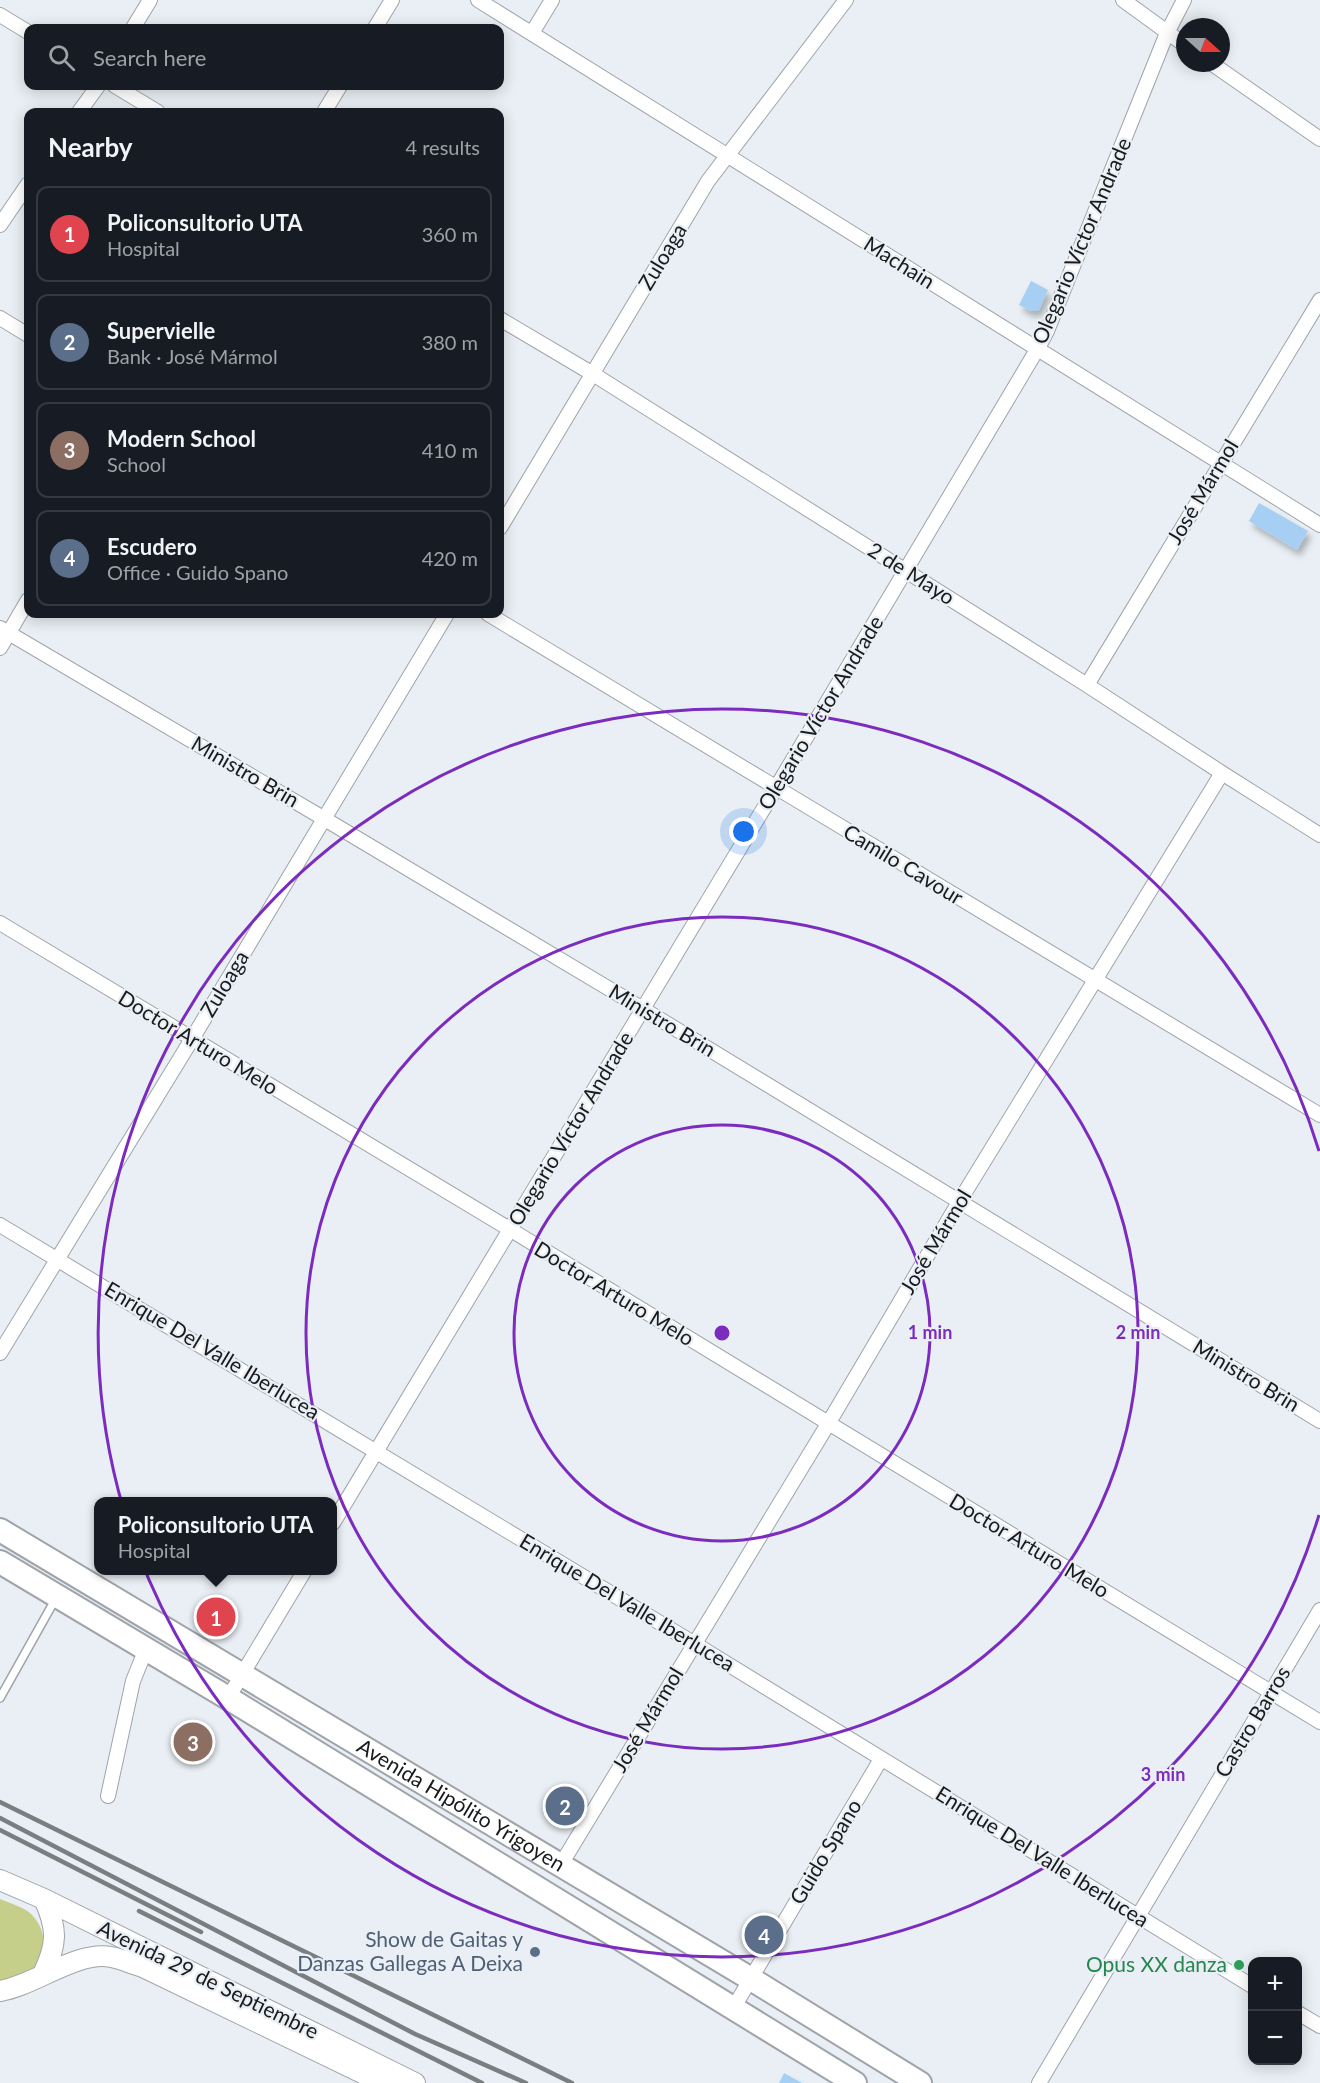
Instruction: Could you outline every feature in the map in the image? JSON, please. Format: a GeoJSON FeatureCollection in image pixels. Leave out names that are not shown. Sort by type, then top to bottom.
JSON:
{"type":"FeatureCollection","features":[{"type":"Feature","properties":{"kind":"main road","name":"Avenida Hipólito Yrigoyen"},"geometry":{"type":"LineString","coordinates":[[0,1530],[751,1979],[920,2083]]}},
{"type":"Feature","properties":{"kind":"main road","name":"Avenida Hipólito Yrigoyen"},"geometry":{"type":"LineString","coordinates":[[0,1562],[228,1698],[855,2083]]}},
{"type":"Feature","properties":{"kind":"street"},"geometry":{"type":"LineString","coordinates":[[135,24],[150,0]]}},
{"type":"Feature","properties":{"kind":"street"},"geometry":{"type":"LineString","coordinates":[[377,24],[392,0]]}},
{"type":"Feature","properties":{"kind":"street","name":"Machain"},"geometry":{"type":"LineString","coordinates":[[478,0],[1320,525]]}},
{"type":"Feature","properties":{"kind":"street"},"geometry":{"type":"LineString","coordinates":[[532,33],[552,0]]}},
{"type":"Feature","properties":{"kind":"street","name":"Zuloaga"},"geometry":{"type":"LineString","coordinates":[[504,521],[708,181],[846,0]]}},
{"type":"Feature","properties":{"kind":"street"},"geometry":{"type":"LineString","coordinates":[[1123,0],[1176,39]]}},
{"type":"Feature","properties":{"kind":"street","name":"Olegario Víctor Andrade"},"geometry":{"type":"LineString","coordinates":[[337,1516],[511,1230],[1038,348],[1047,331],[1167,33],[1184,0]]}},
{"type":"Feature","properties":{"kind":"street"},"geometry":{"type":"LineString","coordinates":[[0,15],[24,30]]}},
{"type":"Feature","properties":{"kind":"street"},"geometry":{"type":"LineString","coordinates":[[1224,72],[1320,139]]}},
{"type":"Feature","properties":{"kind":"street"},"geometry":{"type":"LineString","coordinates":[[82,108],[95,90]]}},
{"type":"Feature","properties":{"kind":"street"},"geometry":{"type":"LineString","coordinates":[[122,90],[151,108]]}},
{"type":"Feature","properties":{"kind":"street"},"geometry":{"type":"LineString","coordinates":[[326,108],[338,90]]}},
{"type":"Feature","properties":{"kind":"street"},"geometry":{"type":"LineString","coordinates":[[0,225],[24,190]]}},
{"type":"Feature","properties":{"kind":"street","name":"José Mármol"},"geometry":{"type":"LineString","coordinates":[[1087,685],[1320,300]]}},
{"type":"Feature","properties":{"kind":"street"},"geometry":{"type":"LineString","coordinates":[[0,318],[24,333]]}},
{"type":"Feature","properties":{"kind":"street","name":"2 de Mayo"},"geometry":{"type":"LineString","coordinates":[[504,321],[593,374],[1087,685],[1320,835]]}},
{"type":"Feature","properties":{"kind":"street"},"geometry":{"type":"LineString","coordinates":[[0,648],[4,630],[24,605]]}},
{"type":"Feature","properties":{"kind":"street","name":"Zuloaga"},"geometry":{"type":"LineString","coordinates":[[0,1353],[445,618]]}},
{"type":"Feature","properties":{"kind":"street","name":"Camilo Cavour"},"geometry":{"type":"LineString","coordinates":[[495,618],[1320,1115]]}},
{"type":"Feature","properties":{"kind":"street","name":"Ministro Brin"},"geometry":{"type":"LineString","coordinates":[[4,630],[643,1009],[1320,1421]]}},
{"type":"Feature","properties":{"kind":"street","name":"José Mármol"},"geometry":{"type":"LineString","coordinates":[[560,1866],[828,1424],[959,1202],[1222,773]]}},
{"type":"Feature","properties":{"kind":"street","name":"Doctor Arturo Melo"},"geometry":{"type":"LineString","coordinates":[[0,923],[511,1230],[1320,1722]]}},
{"type":"Feature","properties":{"kind":"street","name":"Enrique Del Valle Iberlucea"},"geometry":{"type":"LineString","coordinates":[[0,1224],[376,1450],[1248,1984]]}},
{"type":"Feature","properties":{"kind":"street"},"geometry":{"type":"LineString","coordinates":[[228,1698],[302,1575]]}},
{"type":"Feature","properties":{"kind":"street","name":"Castro Barros"},"geometry":{"type":"LineString","coordinates":[[1039,2083],[1320,1610]]}},
{"type":"Feature","properties":{"kind":"street"},"geometry":{"type":"LineString","coordinates":[[108,1796],[133,1681],[146,1649]]}},
{"type":"Feature","properties":{"kind":"street","name":"Guido Spano"},"geometry":{"type":"LineString","coordinates":[[734,2007],[881,1759]]}},
{"type":"Feature","properties":{"kind":"street","name":"Avenida 29 de Septiembre"},"geometry":{"type":"LineString","coordinates":[[0,1880],[44,1899],[415,2083]]}},
{"type":"Feature","properties":{"kind":"street"},"geometry":{"type":"LineString","coordinates":[[43,1974],[52,1957],[55,1937],[52,1917],[44,1899]]}},
{"type":"Feature","properties":{"kind":"street","name":"Avenida 29 de Septiembre"},"geometry":{"type":"LineString","coordinates":[[0,1991],[14,1989],[43,1974],[92,1958],[110,1957],[143,1967],[383,2083]]}},
{"type":"Feature","properties":{"kind":"street"},"geometry":{"type":"LineString","coordinates":[[1302,2015],[1320,2026]]}},
{"type":"Feature","properties":{"kind":"lane"},"geometry":{"type":"LineString","coordinates":[[0,1698],[57,1596]]}},
{"type":"Feature","properties":{"kind":"green space"},"geometry":{"type":"Polygon","coordinates":[[[0,1899],[30,1913],[40,1928],[44,1945],[40,1962],[35,1969],[28,1974],[0,1981],[0,1899]]]}},
{"type":"Feature","properties":{"kind":"building"},"geometry":{"type":"Polygon","coordinates":[[[1031,281],[1048,290],[1039,310],[1031,311],[1019,305],[1031,281]]]}},
{"type":"Feature","properties":{"kind":"building"},"geometry":{"type":"Polygon","coordinates":[[[1259,503],[1308,531],[1297,550],[1249,521],[1259,503]]]}},
{"type":"Feature","properties":{"kind":"building"},"geometry":{"type":"Polygon","coordinates":[[[784,2073],[802,2083],[779,2083],[784,2073]]]}},
{"type":"Feature","properties":{"kind":"railway"},"geometry":{"type":"LineString","coordinates":[[0,1802],[572,2083]]}},
{"type":"Feature","properties":{"kind":"railway"},"geometry":{"type":"LineString","coordinates":[[0,1818],[415,2034],[526,2083]]}},
{"type":"Feature","properties":{"kind":"railway"},"geometry":{"type":"LineString","coordinates":[[0,1830],[201,1932]]}},
{"type":"Feature","properties":{"kind":"railway"},"geometry":{"type":"LineString","coordinates":[[139,1911],[482,2083]]}},
{"type":"Feature","properties":{"kind":"place","name":"Policonsultorio UTA"},"geometry":{"type":"Point","coordinates":[216,1617]}},
{"type":"Feature","properties":{"kind":"place","name":"Modern School"},"geometry":{"type":"Point","coordinates":[193,1742]}},
{"type":"Feature","properties":{"kind":"place","name":"Supervielle"},"geometry":{"type":"Point","coordinates":[565,1806]}},
{"type":"Feature","properties":{"kind":"place","name":"Escudero"},"geometry":{"type":"Point","coordinates":[764,1935]}},
{"type":"Feature","properties":{"kind":"place","name":"Show de Gaitas y Danzas Gallegas A Deixa"},"geometry":{"type":"Point","coordinates":[535,1952]}},
{"type":"Feature","properties":{"kind":"place","name":"Opus XX danza"},"geometry":{"type":"Point","coordinates":[1239,1965]}}]}
